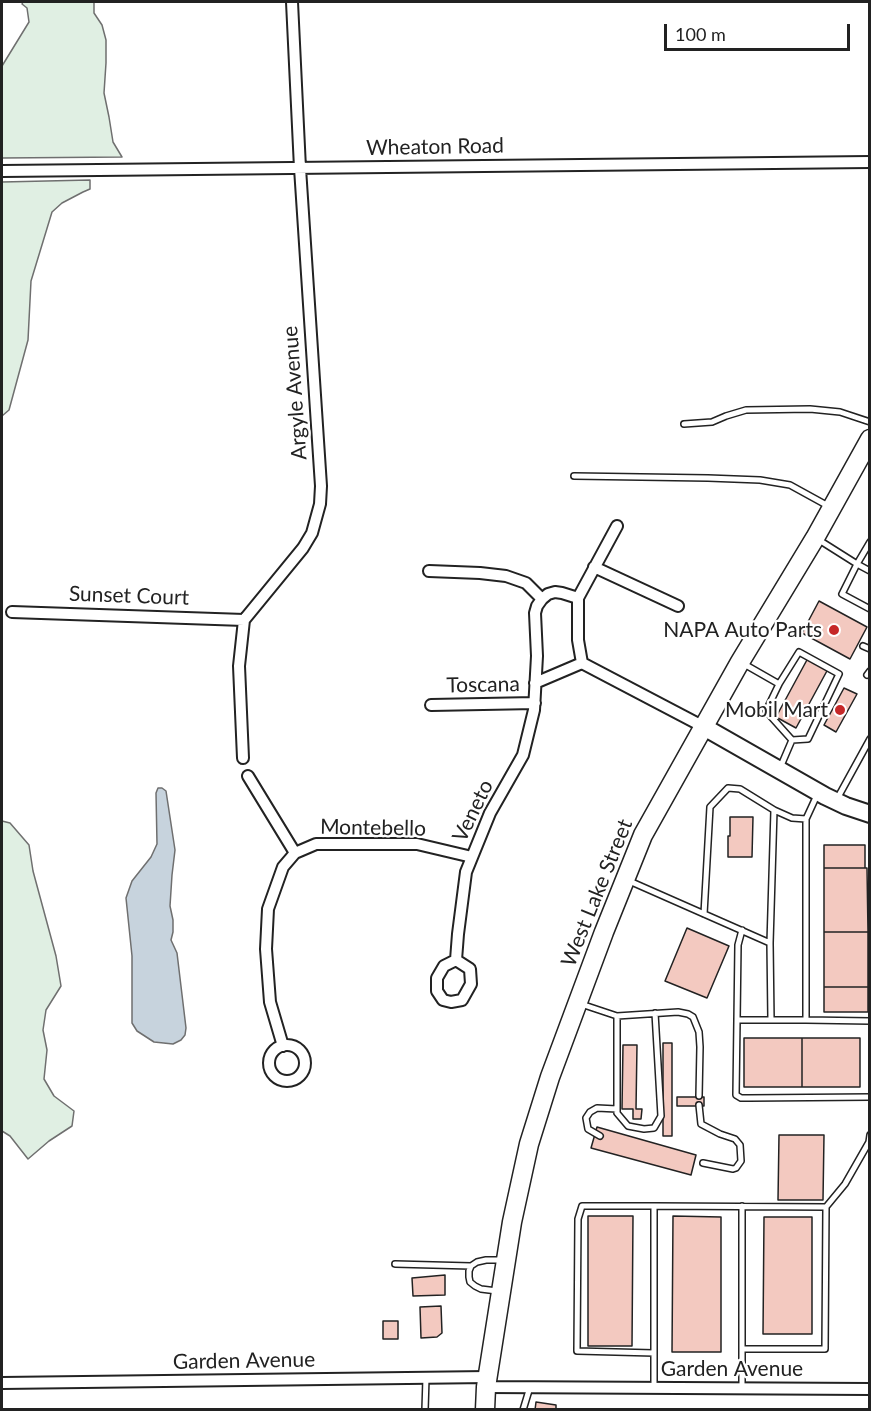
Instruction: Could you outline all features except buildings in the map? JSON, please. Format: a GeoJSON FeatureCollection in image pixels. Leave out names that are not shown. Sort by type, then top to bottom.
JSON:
{"type":"FeatureCollection","features":[{"type":"Feature","properties":{"kind":"main road","name":"West Lake Street"},"geometry":{"type":"LineString","coordinates":[[484,1410],[512,1222],[529,1144],[550,1077],[625,879],[643,835],[740,662],[815,538],[870,439]]}},
{"type":"Feature","properties":{"kind":"street","name":"Argyle Avenue"},"geometry":{"type":"LineString","coordinates":[[244,620],[305,546],[312,533],[320,504],[321,486],[300,168],[292,2]]}},
{"type":"Feature","properties":{"kind":"street","name":"Wheaton Road"},"geometry":{"type":"LineString","coordinates":[[2,171],[870,162]]}},
{"type":"Feature","properties":{"kind":"street"},"geometry":{"type":"LineString","coordinates":[[582,663],[578,640],[578,598],[617,526]]}},
{"type":"Feature","properties":{"kind":"street"},"geometry":{"type":"LineString","coordinates":[[594,567],[678,606]]}},
{"type":"Feature","properties":{"kind":"street"},"geometry":{"type":"LineString","coordinates":[[429,572],[506,576],[526,583],[542,599],[555,592],[578,598]]}},
{"type":"Feature","properties":{"kind":"street","name":"Veneto"},"geometry":{"type":"LineString","coordinates":[[456,960],[466,872],[490,813],[524,755],[535,703],[537,656],[535,613],[542,599]]}},
{"type":"Feature","properties":{"kind":"street","name":"Sunset Court"},"geometry":{"type":"LineString","coordinates":[[12,612],[244,620]]}},
{"type":"Feature","properties":{"kind":"street"},"geometry":{"type":"LineString","coordinates":[[243,758],[239,666],[244,620]]}},
{"type":"Feature","properties":{"kind":"street"},"geometry":{"type":"LineString","coordinates":[[536,683],[582,663]]}},
{"type":"Feature","properties":{"kind":"street"},"geometry":{"type":"LineString","coordinates":[[582,663],[704,727],[836,801],[870,814]]}},
{"type":"Feature","properties":{"kind":"street","name":"Toscana"},"geometry":{"type":"LineString","coordinates":[[431,705],[535,703]]}},
{"type":"Feature","properties":{"kind":"street"},"geometry":{"type":"LineString","coordinates":[[248,776],[295,853]]}},
{"type":"Feature","properties":{"kind":"street","name":"Montebello"},"geometry":{"type":"LineString","coordinates":[[283,1046],[270,1002],[266,949],[268,909],[283,867],[295,853],[316,844],[417,844],[472,857]]}},
{"type":"Feature","properties":{"kind":"street","name":"Garden Avenue"},"geometry":{"type":"LineString","coordinates":[[2,1383],[426,1378],[530,1387],[870,1389]]}},
{"type":"Feature","properties":{"kind":"lane"},"geometry":{"type":"LineString","coordinates":[[684,424],[712,422],[746,410],[810,409],[840,412],[870,422]]}},
{"type":"Feature","properties":{"kind":"lane"},"geometry":{"type":"LineString","coordinates":[[574,476],[760,480],[790,485],[832,508]]}},
{"type":"Feature","properties":{"kind":"lane"},"geometry":{"type":"LineString","coordinates":[[815,538],[870,571]]}},
{"type":"Feature","properties":{"kind":"lane"},"geometry":{"type":"LineString","coordinates":[[870,542],[842,594],[870,609]]}},
{"type":"Feature","properties":{"kind":"lane"},"geometry":{"type":"LineString","coordinates":[[863,646],[870,650]]}},
{"type":"Feature","properties":{"kind":"lane"},"geometry":{"type":"LineString","coordinates":[[799,652],[839,674],[808,739],[792,740],[766,711],[799,652]]}},
{"type":"Feature","properties":{"kind":"lane"},"geometry":{"type":"LineString","coordinates":[[740,662],[779,684],[781,681]]}},
{"type":"Feature","properties":{"kind":"lane"},"geometry":{"type":"LineString","coordinates":[[836,801],[870,739]]}},
{"type":"Feature","properties":{"kind":"lane"},"geometry":{"type":"LineString","coordinates":[[780,770],[792,740]]}},
{"type":"Feature","properties":{"kind":"lane"},"geometry":{"type":"LineString","coordinates":[[705,914],[711,807],[728,788],[740,789],[792,818],[806,819]]}},
{"type":"Feature","properties":{"kind":"lane"},"geometry":{"type":"LineString","coordinates":[[806,1020],[806,819],[819,792]]}},
{"type":"Feature","properties":{"kind":"lane"},"geometry":{"type":"LineString","coordinates":[[771,1020],[770,943],[774,810]]}},
{"type":"Feature","properties":{"kind":"lane"},"geometry":{"type":"LineString","coordinates":[[625,879],[770,943]]}},
{"type":"Feature","properties":{"kind":"lane"},"geometry":{"type":"LineString","coordinates":[[742,930],[738,945],[736,1095],[741,1098],[870,1097]]}},
{"type":"Feature","properties":{"kind":"lane"},"geometry":{"type":"LineString","coordinates":[[577,1003],[616,1016],[678,1012],[693,1017],[699,1032],[699,1095]]}},
{"type":"Feature","properties":{"kind":"lane"},"geometry":{"type":"LineString","coordinates":[[616,1016],[617,1113],[628,1126],[644,1129],[654,1128],[661,1116],[655,1013]]}},
{"type":"Feature","properties":{"kind":"lane"},"geometry":{"type":"LineString","coordinates":[[737,1020],[870,1021]]}},
{"type":"Feature","properties":{"kind":"lane"},"geometry":{"type":"LineString","coordinates":[[699,1105],[701,1124],[735,1139],[740,1145],[741,1161],[736,1168],[703,1163]]}},
{"type":"Feature","properties":{"kind":"lane"},"geometry":{"type":"LineString","coordinates":[[600,1136],[588,1129],[586,1118],[597,1108],[617,1109]]}},
{"type":"Feature","properties":{"kind":"lane"},"geometry":{"type":"LineString","coordinates":[[742,1349],[825,1349],[826,1207],[845,1184],[870,1134]]}},
{"type":"Feature","properties":{"kind":"lane"},"geometry":{"type":"LineString","coordinates":[[654,1353],[577,1352],[578,1219],[582,1206],[826,1207]]}},
{"type":"Feature","properties":{"kind":"lane"},"geometry":{"type":"LineString","coordinates":[[654,1206],[654,1388]]}},
{"type":"Feature","properties":{"kind":"lane"},"geometry":{"type":"LineString","coordinates":[[742,1206],[742,1389]]}},
{"type":"Feature","properties":{"kind":"lane"},"geometry":{"type":"LineString","coordinates":[[395,1264],[471,1266],[486,1260],[506,1260]]}},
{"type":"Feature","properties":{"kind":"lane"},"geometry":{"type":"LineString","coordinates":[[471,1266],[468,1277],[470,1282],[481,1288],[501,1291]]}},
{"type":"Feature","properties":{"kind":"lane"},"geometry":{"type":"LineString","coordinates":[[425,1410],[426,1378]]}},
{"type":"Feature","properties":{"kind":"lane"},"geometry":{"type":"LineString","coordinates":[[523,1410],[530,1387]]}},
{"type":"Feature","properties":{"kind":"green space"},"geometry":{"type":"Polygon","coordinates":[[[23,2],[94,2],[94,13],[102,25],[106,40],[104,93],[113,142],[122,157],[2,158],[2,66],[29,22],[27,8],[22,4],[23,2]]]}},
{"type":"Feature","properties":{"kind":"green space"},"geometry":{"type":"Polygon","coordinates":[[[90,180],[90,189],[62,203],[52,212],[31,281],[28,340],[9,410],[2,416],[2,182],[90,180]]]}},
{"type":"Feature","properties":{"kind":"green space"},"geometry":{"type":"Polygon","coordinates":[[[2,821],[10,823],[29,845],[33,871],[56,956],[61,986],[46,1010],[43,1030],[47,1050],[44,1079],[54,1096],[74,1111],[72,1126],[49,1141],[28,1159],[10,1136],[2,1131],[2,821]]]}},
{"type":"Feature","properties":{"kind":"shaded area"},"geometry":{"type":"Polygon","coordinates":[[[158,788],[166,791],[175,850],[170,906],[173,920],[171,940],[177,953],[186,1028],[181,1040],[173,1044],[154,1042],[137,1031],[132,1023],[132,956],[126,898],[132,881],[151,857],[157,844],[156,793],[158,788]]]}},
{"type":"Feature","properties":{"kind":"place","name":"NAPA Auto Parts"},"geometry":{"type":"Point","coordinates":[834,630]}},
{"type":"Feature","properties":{"kind":"place","name":"Mobil Mart"},"geometry":{"type":"Point","coordinates":[840,710]}}]}
